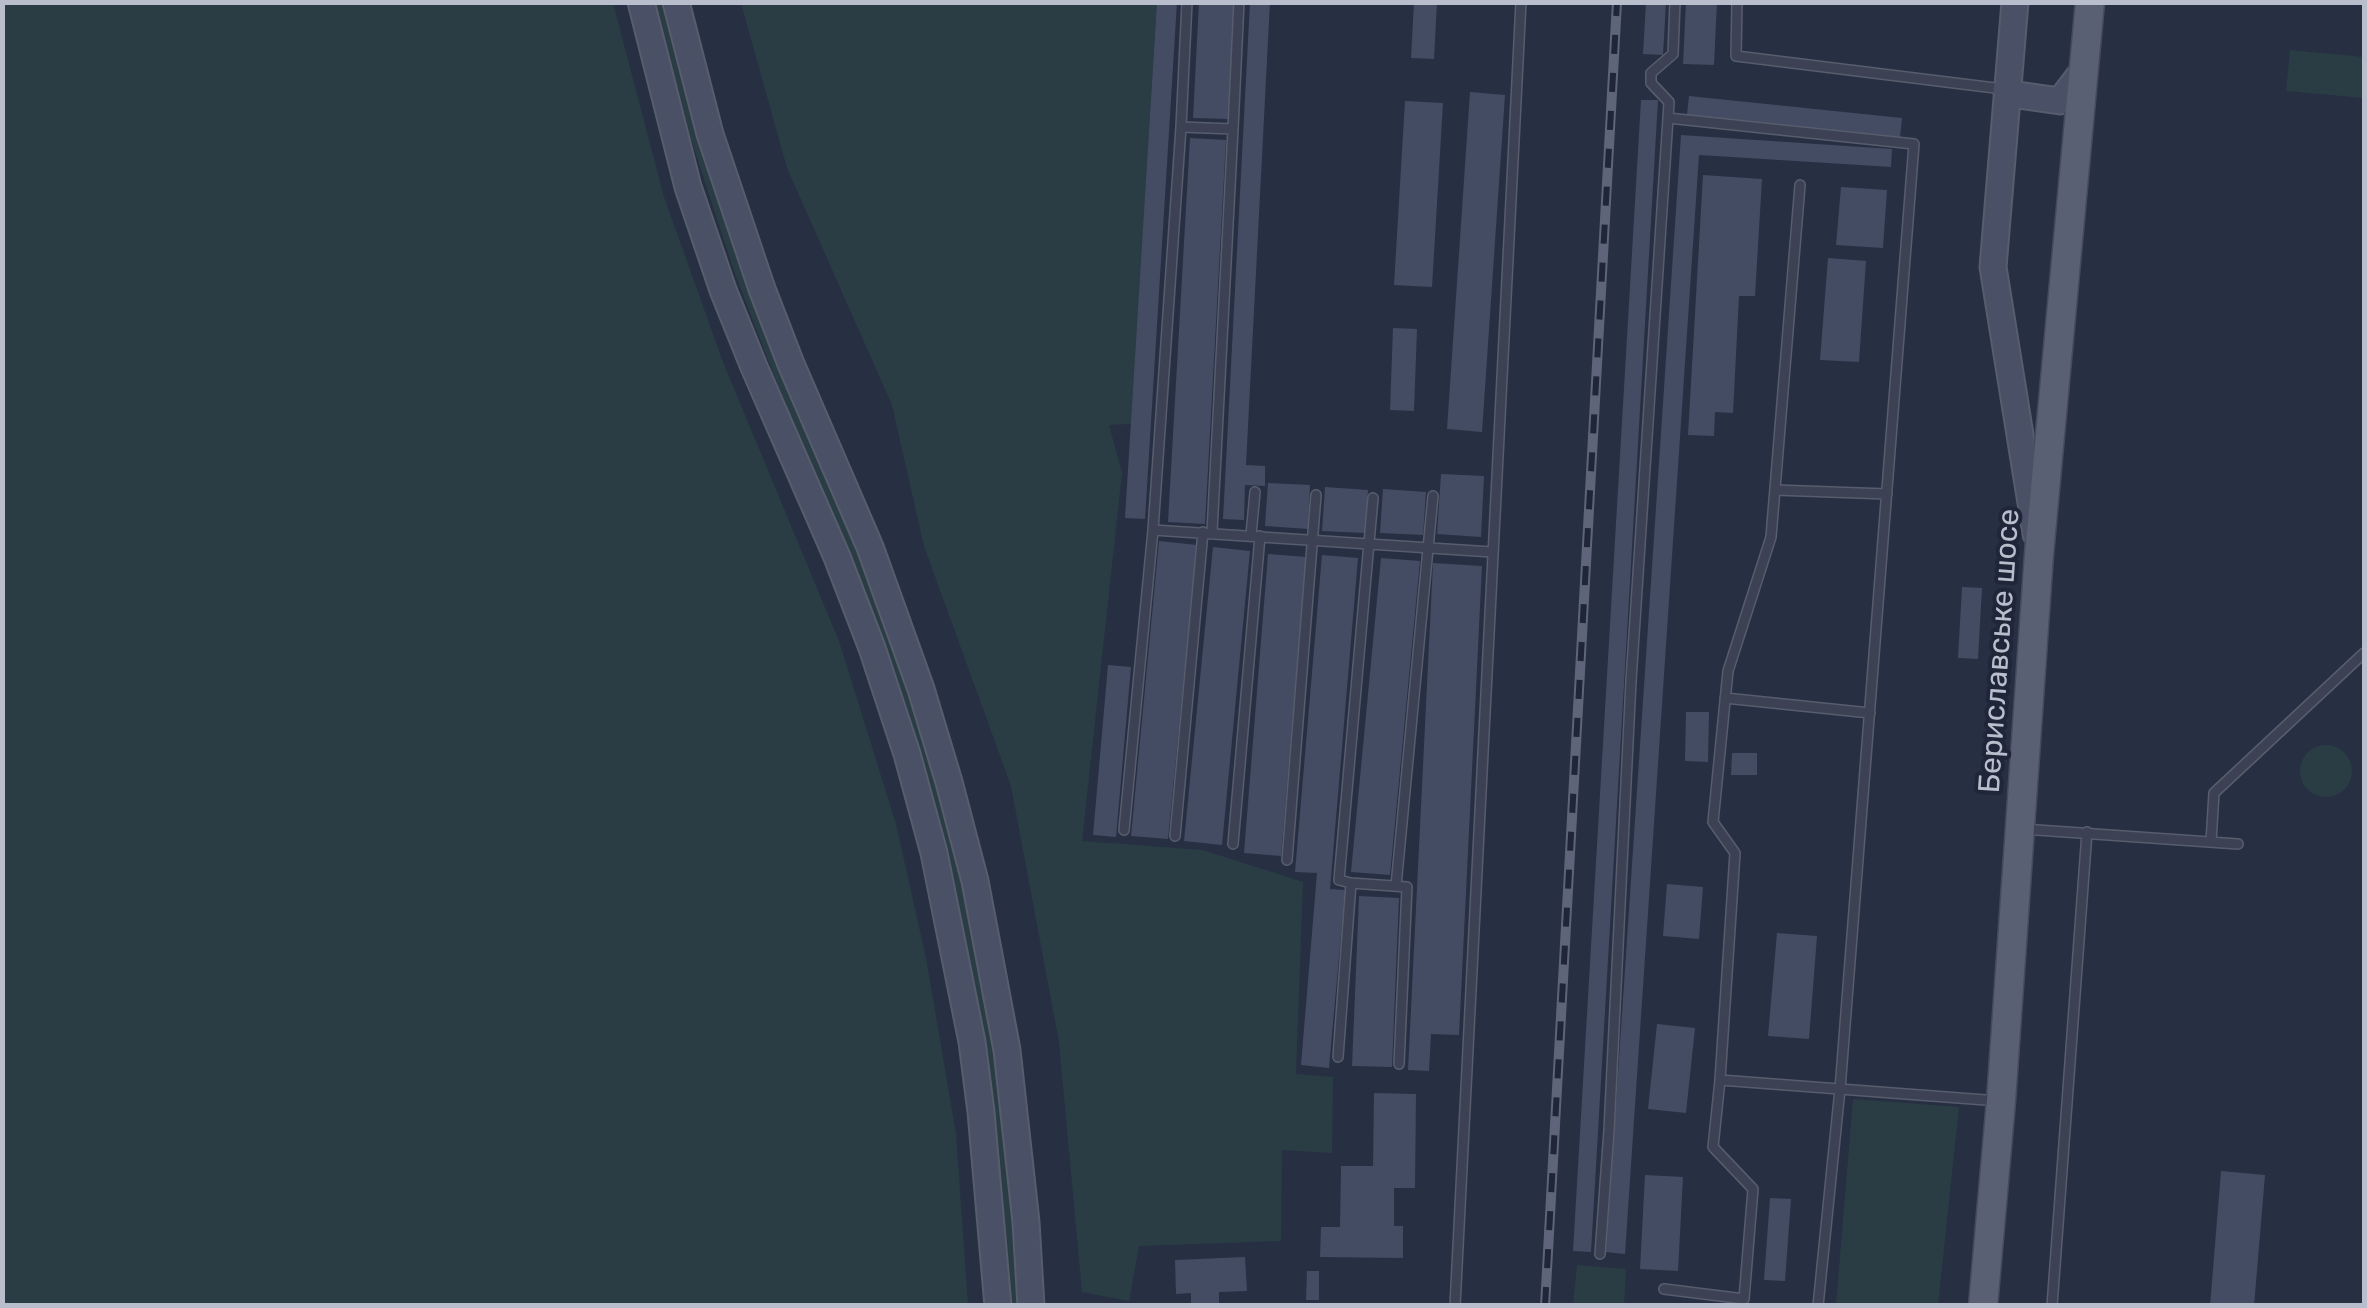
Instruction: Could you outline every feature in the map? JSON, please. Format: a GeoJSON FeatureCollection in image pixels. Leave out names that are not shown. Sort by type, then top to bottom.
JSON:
{"type":"FeatureCollection","features":[{"type":"Feature","properties":{"kind":"main road","name":"Бериславське шосе"},"geometry":{"type":"LineString","coordinates":[[1983,1306],[2039,554],[2090,2]]}},
{"type":"Feature","properties":{"kind":"street"},"geometry":{"type":"LineString","coordinates":[[641,2],[688,188],[754,367],[838,557],[895,719],[929,836],[972,1042],[982,1112],[998,1306]]}},
{"type":"Feature","properties":{"kind":"street"},"geometry":{"type":"LineString","coordinates":[[676,2],[710,134],[762,290],[870,546],[950,782],[975,881],[1007,1050],[1031,1306]]}},
{"type":"Feature","properties":{"kind":"street"},"geometry":{"type":"LineString","coordinates":[[2015,2],[1993,266],[2039,554]]}},
{"type":"Feature","properties":{"kind":"street"},"geometry":{"type":"LineString","coordinates":[[2006,90],[2060,101],[2083,71]]}},
{"type":"Feature","properties":{"kind":"lane"},"geometry":{"type":"LineString","coordinates":[[1124,830],[1153,530],[1188,2]]}},
{"type":"Feature","properties":{"kind":"lane"},"geometry":{"type":"LineString","coordinates":[[1175,836],[1208,532],[1240,2]]}},
{"type":"Feature","properties":{"kind":"lane"},"geometry":{"type":"LineString","coordinates":[[1455,1306],[1522,2]]}},
{"type":"Feature","properties":{"kind":"lane"},"geometry":{"type":"LineString","coordinates":[[1600,1254],[1669,102],[1651,82],[1652,73],[1673,54],[1675,2]]}},
{"type":"Feature","properties":{"kind":"lane"},"geometry":{"type":"LineString","coordinates":[[1737,2],[1736,56],[2006,90]]}},
{"type":"Feature","properties":{"kind":"lane"},"geometry":{"type":"LineString","coordinates":[[1668,118],[1914,144],[1840,1089],[1818,1306]]}},
{"type":"Feature","properties":{"kind":"lane"},"geometry":{"type":"LineString","coordinates":[[1180,127],[1233,129]]}},
{"type":"Feature","properties":{"kind":"lane"},"geometry":{"type":"LineString","coordinates":[[1664,1289],[1744,1299],[1753,1189],[1713,1147],[1735,853],[1713,822],[1728,671],[1771,537],[1800,185]]}},
{"type":"Feature","properties":{"kind":"lane"},"geometry":{"type":"LineString","coordinates":[[1774,490],[1887,494]]}},
{"type":"Feature","properties":{"kind":"lane"},"geometry":{"type":"LineString","coordinates":[[1232,844],[1256,535],[1255,492]]}},
{"type":"Feature","properties":{"kind":"lane"},"geometry":{"type":"LineString","coordinates":[[1286,860],[1316,495]]}},
{"type":"Feature","properties":{"kind":"lane"},"geometry":{"type":"LineString","coordinates":[[1396,886],[1433,496]]}},
{"type":"Feature","properties":{"kind":"lane"},"geometry":{"type":"LineString","coordinates":[[1373,498],[1339,880],[1407,887],[1399,1064]]}},
{"type":"Feature","properties":{"kind":"lane"},"geometry":{"type":"LineString","coordinates":[[1153,530],[1492,552]]}},
{"type":"Feature","properties":{"kind":"lane"},"geometry":{"type":"LineString","coordinates":[[2211,842],[2214,793],[2364,652]]}},
{"type":"Feature","properties":{"kind":"lane"},"geometry":{"type":"LineString","coordinates":[[1725,698],[1870,713]]}},
{"type":"Feature","properties":{"kind":"lane"},"geometry":{"type":"LineString","coordinates":[[2020,828],[2238,844]]}},
{"type":"Feature","properties":{"kind":"lane"},"geometry":{"type":"LineString","coordinates":[[2052,1306],[2087,832]]}},
{"type":"Feature","properties":{"kind":"lane"},"geometry":{"type":"LineString","coordinates":[[1338,1057],[1351,883]]}},
{"type":"Feature","properties":{"kind":"lane"},"geometry":{"type":"LineString","coordinates":[[1720,1080],[2001,1101]]}},
{"type":"Feature","properties":{"kind":"shaded area"},"geometry":{"type":"Polygon","coordinates":[[[3,2],[613,3],[664,197],[723,362],[839,641],[896,824],[926,958],[956,1134],[968,1305],[3,1305],[3,2]]]}},
{"type":"Feature","properties":{"kind":"shaded area"},"geometry":{"type":"Polygon","coordinates":[[[655,3],[667,3],[891,632],[959,856],[1000,1060],[1018,1305],[1006,1305],[997,1143],[988,1065],[964,933],[932,799],[858,574],[734,271],[691,139],[655,3]]]}},
{"type":"Feature","properties":{"kind":"shaded area"},"geometry":{"type":"Polygon","coordinates":[[[741,3],[1157,3],[1131,424],[1109,425],[1122,473],[1082,841],[1203,850],[1303,882],[1296,1074],[1333,1077],[1332,1153],[1282,1150],[1281,1241],[1139,1246],[1129,1301],[1082,1292],[1059,1042],[1011,786],[924,546],[892,405],[787,168],[741,3]]]}},
{"type":"Feature","properties":{"kind":"shaded area"},"geometry":{"type":"Polygon","coordinates":[[[2290,50],[2364,57],[2364,98],[2286,91],[2290,50]]]}},
{"type":"Feature","properties":{"kind":"shaded area"},"geometry":{"type":"Polygon","coordinates":[[[2326,745],[2345,752],[2352,771],[2345,790],[2326,797],[2307,790],[2300,771],[2307,752],[2326,745]]]}},
{"type":"Feature","properties":{"kind":"shaded area"},"geometry":{"type":"Polygon","coordinates":[[[1853,1099],[1959,1107],[1938,1305],[1836,1305],[1853,1099]]]}},
{"type":"Feature","properties":{"kind":"shaded area"},"geometry":{"type":"Polygon","coordinates":[[[1577,1265],[1626,1269],[1624,1305],[1573,1305],[1577,1265]]]}},
{"type":"Feature","properties":{"kind":"building"},"geometry":{"type":"Polygon","coordinates":[[[1157,2],[1177,2],[1145,519],[1125,518],[1157,2]]]}},
{"type":"Feature","properties":{"kind":"building"},"geometry":{"type":"Polygon","coordinates":[[[1199,2],[1234,2],[1229,119],[1193,118],[1199,2]]]}},
{"type":"Feature","properties":{"kind":"building"},"geometry":{"type":"Polygon","coordinates":[[[1250,2],[1270,2],[1246,465],[1265,466],[1265,486],[1245,485],[1244,520],[1223,519],[1250,2]]]}},
{"type":"Feature","properties":{"kind":"building"},"geometry":{"type":"Polygon","coordinates":[[[1414,2],[1437,2],[1434,59],[1411,58],[1414,2]]]}},
{"type":"Feature","properties":{"kind":"building"},"geometry":{"type":"Polygon","coordinates":[[[1646,2],[1666,2],[1663,55],[1643,54],[1646,2]]]}},
{"type":"Feature","properties":{"kind":"building"},"geometry":{"type":"Polygon","coordinates":[[[1686,2],[1717,2],[1714,65],[1683,64],[1686,2]]]}},
{"type":"Feature","properties":{"kind":"building"},"geometry":{"type":"Polygon","coordinates":[[[1470,92],[1505,95],[1482,432],[1447,429],[1470,92]]]}},
{"type":"Feature","properties":{"kind":"building"},"geometry":{"type":"Polygon","coordinates":[[[1689,96],[1902,118],[1900,137],[1687,115],[1689,96]]]}},
{"type":"Feature","properties":{"kind":"building"},"geometry":{"type":"Polygon","coordinates":[[[1641,100],[1658,100],[1591,1252],[1573,1251],[1641,100]]]}},
{"type":"Feature","properties":{"kind":"building"},"geometry":{"type":"Polygon","coordinates":[[[1405,101],[1443,103],[1432,287],[1394,285],[1405,101]]]}},
{"type":"Feature","properties":{"kind":"building"},"geometry":{"type":"Polygon","coordinates":[[[1681,135],[1892,149],[1891,167],[1699,155],[1625,1254],[1606,1252],[1681,135]]]}},
{"type":"Feature","properties":{"kind":"building"},"geometry":{"type":"Polygon","coordinates":[[[1190,138],[1226,140],[1205,524],[1168,522],[1190,138]]]}},
{"type":"Feature","properties":{"kind":"building"},"geometry":{"type":"Polygon","coordinates":[[[1703,175],[1762,179],[1755,296],[1739,296],[1733,413],[1715,412],[1714,436],[1688,435],[1703,175]]]}},
{"type":"Feature","properties":{"kind":"building"},"geometry":{"type":"Polygon","coordinates":[[[1841,187],[1887,190],[1883,248],[1836,245],[1841,187]]]}},
{"type":"Feature","properties":{"kind":"building"},"geometry":{"type":"Polygon","coordinates":[[[1828,258],[1866,261],[1859,362],[1820,360],[1828,258]]]}},
{"type":"Feature","properties":{"kind":"building"},"geometry":{"type":"Polygon","coordinates":[[[1393,328],[1417,329],[1414,411],[1390,410],[1393,328]]]}},
{"type":"Feature","properties":{"kind":"building"},"geometry":{"type":"Polygon","coordinates":[[[1441,474],[1484,476],[1481,537],[1437,534],[1441,474]]]}},
{"type":"Feature","properties":{"kind":"building"},"geometry":{"type":"Polygon","coordinates":[[[1268,483],[1310,485],[1308,529],[1265,526],[1268,483]]]}},
{"type":"Feature","properties":{"kind":"building"},"geometry":{"type":"Polygon","coordinates":[[[1325,487],[1368,490],[1365,533],[1322,531],[1325,487]]]}},
{"type":"Feature","properties":{"kind":"building"},"geometry":{"type":"Polygon","coordinates":[[[1383,489],[1426,492],[1423,535],[1380,533],[1383,489]]]}},
{"type":"Feature","properties":{"kind":"building"},"geometry":{"type":"Polygon","coordinates":[[[1159,541],[1197,545],[1168,839],[1131,836],[1159,541]]]}},
{"type":"Feature","properties":{"kind":"building"},"geometry":{"type":"Polygon","coordinates":[[[1213,547],[1250,551],[1222,845],[1184,841],[1213,547]]]}},
{"type":"Feature","properties":{"kind":"building"},"geometry":{"type":"Polygon","coordinates":[[[1268,554],[1306,557],[1281,856],[1244,853],[1268,554]]]}},
{"type":"Feature","properties":{"kind":"building"},"geometry":{"type":"Polygon","coordinates":[[[1322,555],[1358,558],[1330,889],[1345,890],[1329,1068],[1301,1065],[1317,873],[1295,872],[1322,555]]]}},
{"type":"Feature","properties":{"kind":"building"},"geometry":{"type":"Polygon","coordinates":[[[1381,558],[1420,561],[1390,875],[1351,872],[1381,558]]]}},
{"type":"Feature","properties":{"kind":"building"},"geometry":{"type":"Polygon","coordinates":[[[1433,563],[1482,566],[1459,1035],[1431,1034],[1429,1071],[1408,1070],[1433,563]]]}},
{"type":"Feature","properties":{"kind":"building"},"geometry":{"type":"Polygon","coordinates":[[[1962,587],[1982,588],[1978,659],[1958,658],[1962,587]]]}},
{"type":"Feature","properties":{"kind":"building"},"geometry":{"type":"Polygon","coordinates":[[[1108,665],[1131,667],[1116,837],[1093,835],[1108,665]]]}},
{"type":"Feature","properties":{"kind":"building"},"geometry":{"type":"Polygon","coordinates":[[[1686,712],[1709,712],[1708,762],[1685,761],[1686,712]]]}},
{"type":"Feature","properties":{"kind":"building"},"geometry":{"type":"Polygon","coordinates":[[[1732,753],[1757,753],[1757,775],[1731,775],[1732,753]]]}},
{"type":"Feature","properties":{"kind":"building"},"geometry":{"type":"Polygon","coordinates":[[[1667,884],[1703,887],[1699,939],[1663,936],[1667,884]]]}},
{"type":"Feature","properties":{"kind":"building"},"geometry":{"type":"Polygon","coordinates":[[[1359,896],[1399,898],[1392,1067],[1352,1066],[1359,896]]]}},
{"type":"Feature","properties":{"kind":"building"},"geometry":{"type":"Polygon","coordinates":[[[1777,933],[1817,936],[1809,1039],[1768,1036],[1777,933]]]}},
{"type":"Feature","properties":{"kind":"building"},"geometry":{"type":"Polygon","coordinates":[[[1657,1024],[1695,1028],[1686,1113],[1648,1109],[1657,1024]]]}},
{"type":"Feature","properties":{"kind":"building"},"geometry":{"type":"Polygon","coordinates":[[[1374,1093],[1416,1094],[1415,1188],[1394,1188],[1394,1226],[1403,1226],[1403,1258],[1320,1257],[1321,1227],[1340,1227],[1341,1166],[1373,1166],[1374,1093]]]}},
{"type":"Feature","properties":{"kind":"building"},"geometry":{"type":"Polygon","coordinates":[[[2221,1171],[2265,1175],[2254,1306],[2210,1306],[2221,1171]]]}},
{"type":"Feature","properties":{"kind":"building"},"geometry":{"type":"Polygon","coordinates":[[[1645,1175],[1683,1177],[1678,1271],[1640,1269],[1645,1175]]]}},
{"type":"Feature","properties":{"kind":"building"},"geometry":{"type":"Polygon","coordinates":[[[1770,1198],[1791,1199],[1785,1281],[1764,1280],[1770,1198]]]}},
{"type":"Feature","properties":{"kind":"building"},"geometry":{"type":"Polygon","coordinates":[[[1245,1257],[1247,1291],[1219,1292],[1219,1306],[1191,1306],[1191,1293],[1176,1294],[1175,1260],[1245,1257]]]}},
{"type":"Feature","properties":{"kind":"building"},"geometry":{"type":"Polygon","coordinates":[[[1307,1271],[1319,1271],[1319,1300],[1306,1300],[1307,1271]]]}},
{"type":"Feature","properties":{"kind":"railway"},"geometry":{"type":"LineString","coordinates":[[1545,1306],[1617,2]]}}]}
